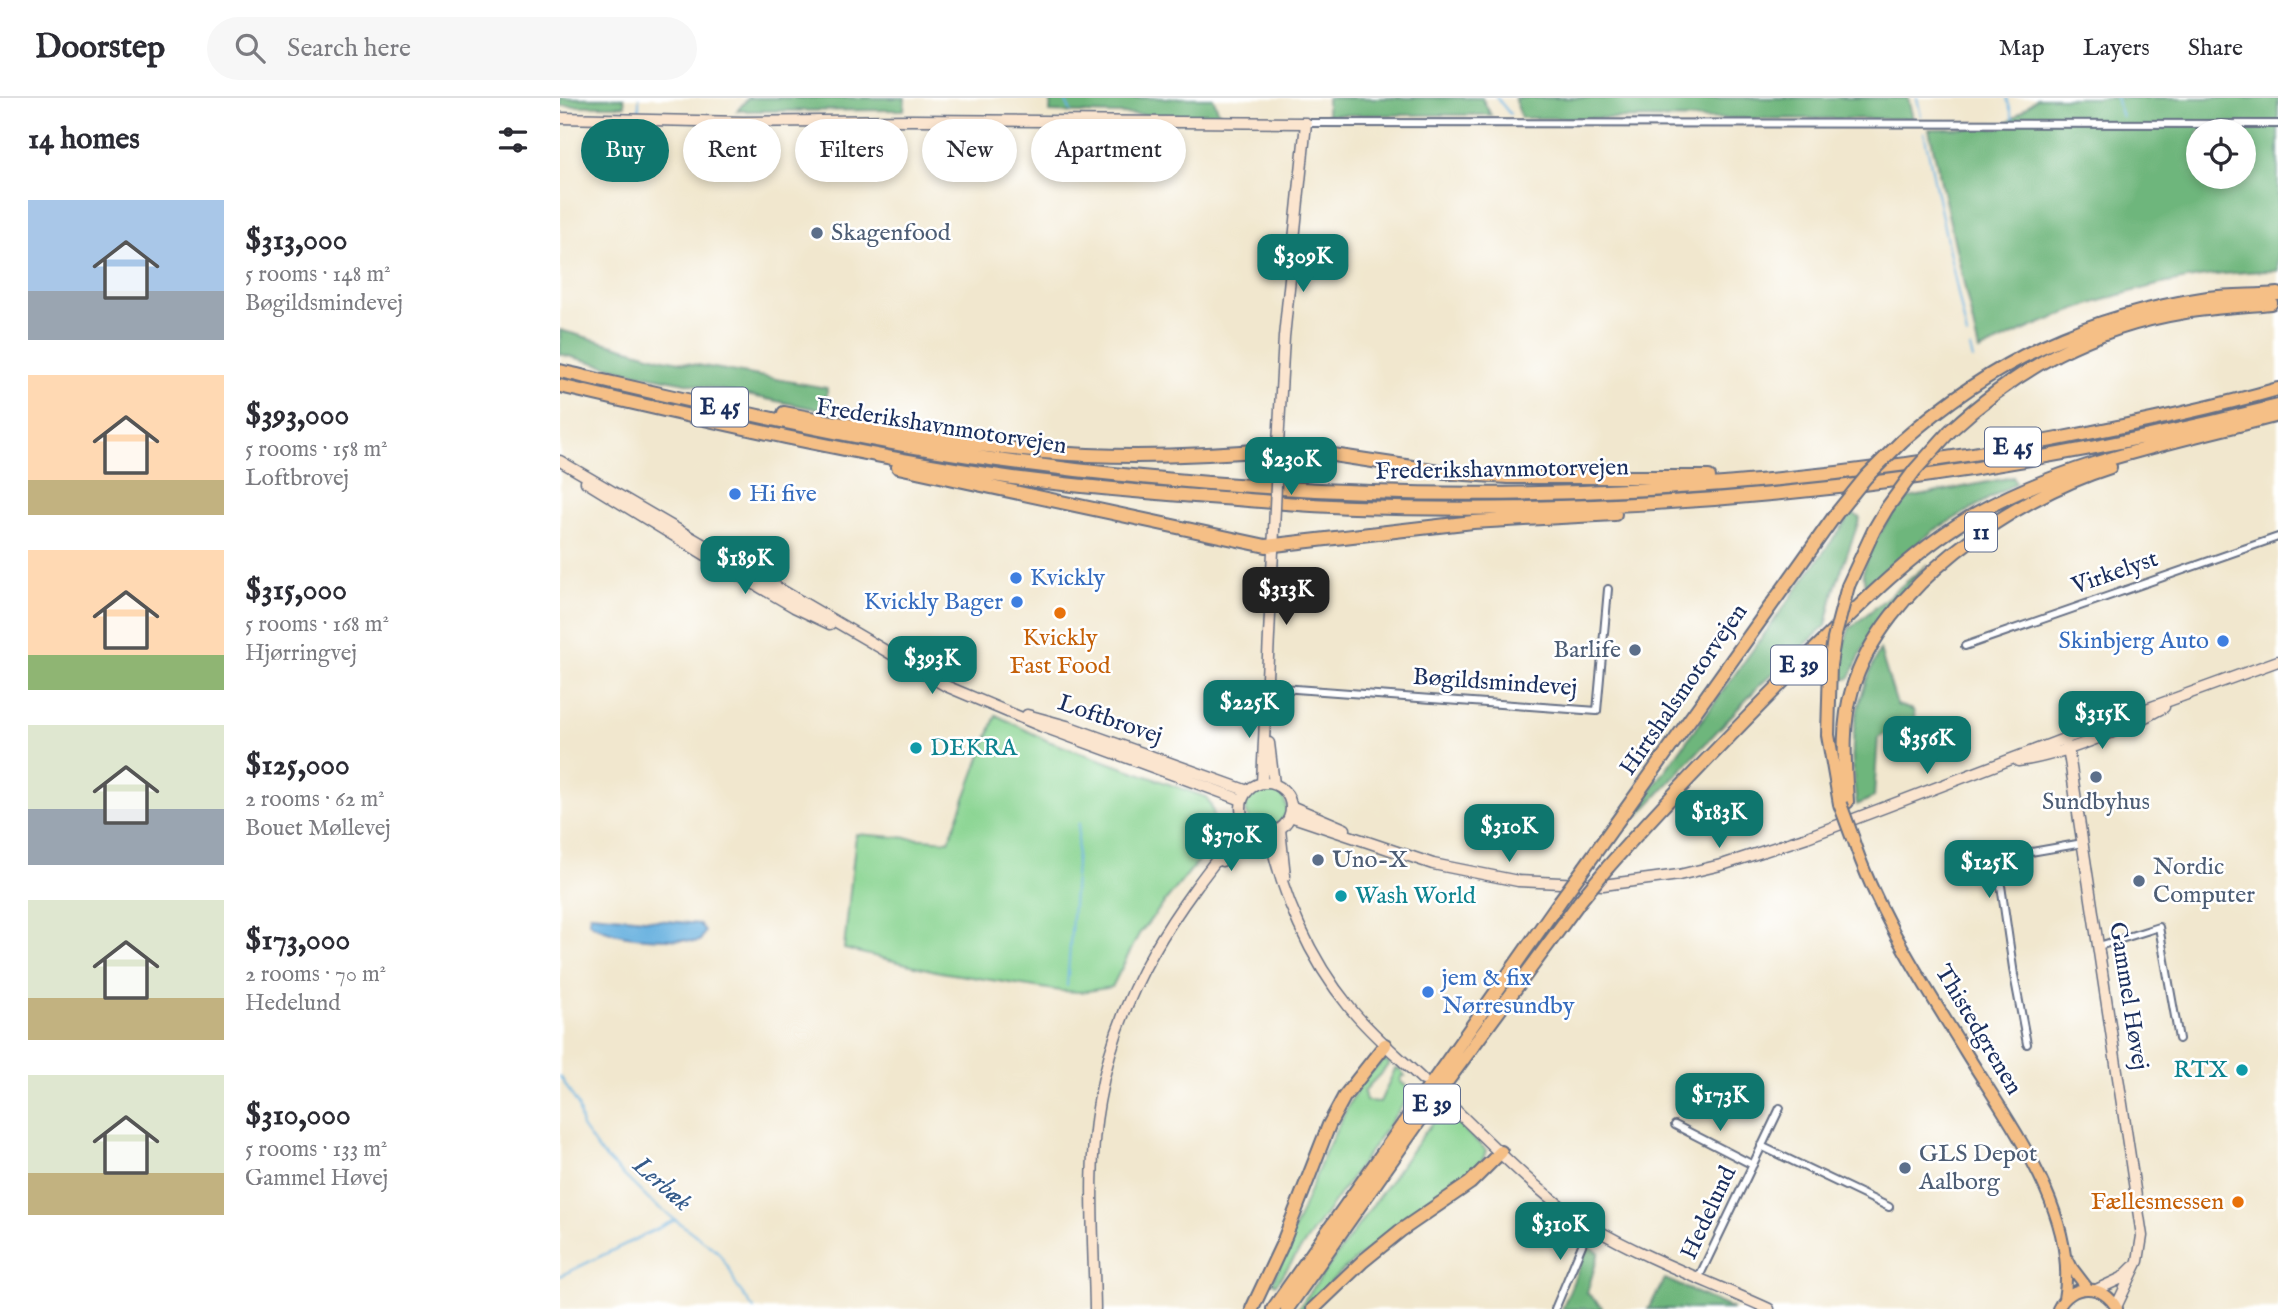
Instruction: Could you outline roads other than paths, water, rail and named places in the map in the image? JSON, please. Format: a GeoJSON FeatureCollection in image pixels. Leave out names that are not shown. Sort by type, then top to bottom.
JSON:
{"type":"FeatureCollection","features":[{"type":"Feature","properties":{"kind":"highway","name":"Hirtshalsmotorvejen"},"geometry":{"type":"LineString","coordinates":[[1273,1309],[1584,867],[1836,514],[1866,477],[1928,417],[2016,358],[2054,340],[2101,322],[2153,309],[2210,298],[2278,294]]}},
{"type":"Feature","properties":{"kind":"highway","name":"11"},"geometry":{"type":"LineString","coordinates":[[1854,843],[1828,735],[1830,665],[1834,639],[1848,586],[1874,530],[1914,470],[1950,431],[2011,380],[2073,345],[2185,312],[2278,302]]}},
{"type":"Feature","properties":{"kind":"highway"},"geometry":{"type":"LineString","coordinates":[[560,370],[829,421],[966,443],[1032,450],[1149,455],[1300,450],[1452,473],[1508,477],[1656,478],[1836,473]]}},
{"type":"Feature","properties":{"kind":"highway","name":"Frederikshavnmotorvejen"},"geometry":{"type":"LineString","coordinates":[[560,370],[802,425],[965,455],[1138,477],[1257,487],[1490,494],[1670,488],[1836,473],[2036,443],[2188,412],[2278,389]]}},
{"type":"Feature","properties":{"kind":"highway","name":"Frederikshavnmotorvejen"},"geometry":{"type":"LineString","coordinates":[[560,386],[738,428],[890,458],[1058,484],[1348,507],[1544,509],[1711,500],[1819,490],[1932,477],[2086,450],[2162,435],[2278,406]]}},
{"type":"Feature","properties":{"kind":"highway","name":"Hirtshalsmotorvejen"},"geometry":{"type":"LineString","coordinates":[[1287,1309],[1456,1069],[1580,901],[1654,815],[1873,592],[1938,539],[1978,513],[2066,472],[2122,455],[2278,416]]}},
{"type":"Feature","properties":{"kind":"highway","name":"11"},"geometry":{"type":"LineString","coordinates":[[1843,803],[1847,714],[1852,690],[1862,664],[1878,635],[1899,607],[1945,560],[1977,534],[2022,505],[2069,481],[2278,416]]}},
{"type":"Feature","properties":{"kind":"highway"},"geometry":{"type":"LineString","coordinates":[[738,428],[1008,492],[1273,546],[1473,522],[1712,507],[1819,490]]}},
{"type":"Feature","properties":{"kind":"highway"},"geometry":{"type":"LineString","coordinates":[[1252,1309],[1282,1245],[1329,1125],[1345,1097],[1385,1045]]}},
{"type":"Feature","properties":{"kind":"highway"},"geometry":{"type":"LineString","coordinates":[[1313,1309],[1363,1261],[1400,1231],[1470,1183],[1501,1152]]}},
{"type":"Feature","properties":{"kind":"main road","name":"Thistedgrenen"},"geometry":{"type":"LineString","coordinates":[[1854,843],[1882,908],[1924,984],[2037,1171],[2055,1214],[2062,1245],[2067,1276],[2061,1304]]}},
{"type":"Feature","properties":{"kind":"main road","name":"Thistedgrenen"},"geometry":{"type":"LineString","coordinates":[[2062,1245],[2072,1268],[2092,1289]]}},
{"type":"Feature","properties":{"kind":"main road","name":"11"},"geometry":{"type":"LineString","coordinates":[[2061,1304],[2074,1291],[2092,1289],[2108,1296],[2117,1308]]}},
{"type":"Feature","properties":{"kind":"street"},"geometry":{"type":"LineString","coordinates":[[560,118],[743,122],[923,120],[2278,124]]}},
{"type":"Feature","properties":{"kind":"street"},"geometry":{"type":"LineString","coordinates":[[1268,784],[1266,723],[1284,337],[1306,123]]}},
{"type":"Feature","properties":{"kind":"street","name":"Loftbrovej"},"geometry":{"type":"LineString","coordinates":[[560,462],[608,497],[794,607],[852,633],[946,686],[1041,726],[1245,795]]}},
{"type":"Feature","properties":{"kind":"street","name":"Virkelyst"},"geometry":{"type":"LineString","coordinates":[[1965,646],[2278,537]]}},
{"type":"Feature","properties":{"kind":"street","name":"Bøgildsmindevej"},"geometry":{"type":"LineString","coordinates":[[1268,687],[1597,711],[1608,589]]}},
{"type":"Feature","properties":{"kind":"street"},"geometry":{"type":"LineString","coordinates":[[1291,811],[1433,864],[1518,881],[1581,886],[1647,880],[1704,870],[1807,837],[2007,762],[2027,760],[2066,743],[2124,726],[2180,698],[2278,661]]}},
{"type":"Feature","properties":{"kind":"street","name":"Gammel Høvej"},"geometry":{"type":"LineString","coordinates":[[2066,743],[2140,1210],[2142,1236],[2138,1261],[2117,1308]]}},
{"type":"Feature","properties":{"kind":"street"},"geometry":{"type":"LineString","coordinates":[[1280,829],[1269,833],[1250,827],[1241,812],[1245,795],[1268,784],[1286,792],[1291,811],[1280,829],[1286,891]]}},
{"type":"Feature","properties":{"kind":"street"},"geometry":{"type":"LineString","coordinates":[[1095,1309],[1094,1163],[1098,1104],[1109,1052],[1124,1009],[1146,962],[1170,922],[1204,878],[1250,827]]}},
{"type":"Feature","properties":{"kind":"street"},"geometry":{"type":"LineString","coordinates":[[1269,833],[1281,882],[1325,975],[1350,1009],[1423,1080]]}},
{"type":"Feature","properties":{"kind":"street"},"geometry":{"type":"LineString","coordinates":[[2028,1044],[2014,975],[1997,858],[2083,843]]}},
{"type":"Feature","properties":{"kind":"street"},"geometry":{"type":"LineString","coordinates":[[2099,946],[2159,927],[2179,1040]]}},
{"type":"Feature","properties":{"kind":"street"},"geometry":{"type":"LineString","coordinates":[[1444,1100],[1565,1209],[1590,1226],[1769,1309]]}},
{"type":"Feature","properties":{"kind":"street","name":"Hedelund"},"geometry":{"type":"LineString","coordinates":[[1699,1277],[1780,1108]]}},
{"type":"Feature","properties":{"kind":"street","name":"Hedelund"},"geometry":{"type":"LineString","coordinates":[[1675,1125],[1752,1165]]}},
{"type":"Feature","properties":{"kind":"street","name":"Hedelund"},"geometry":{"type":"LineString","coordinates":[[1761,1146],[1889,1207]]}},
{"type":"Feature","properties":{"kind":"street"},"geometry":{"type":"LineString","coordinates":[[1555,1309],[1590,1226]]}},
{"type":"Feature","properties":{"kind":"street"},"geometry":{"type":"LineString","coordinates":[[2092,1289],[2122,1278],[2138,1261]]}},
{"type":"Feature","properties":{"kind":"water"},"geometry":{"type":"Polygon","coordinates":[[[590,914],[699,924],[705,931],[700,941],[696,942],[623,935],[589,922],[590,914]]]}},
{"type":"Feature","properties":{"kind":"waterway"},"geometry":{"type":"LineString","coordinates":[[639,98],[639,110]]}},
{"type":"Feature","properties":{"kind":"waterway"},"geometry":{"type":"LineString","coordinates":[[1064,98],[1071,112]]}},
{"type":"Feature","properties":{"kind":"waterway"},"geometry":{"type":"LineString","coordinates":[[1497,98],[1510,114]]}},
{"type":"Feature","properties":{"kind":"waterway"},"geometry":{"type":"LineString","coordinates":[[1917,98],[1921,116]]}},
{"type":"Feature","properties":{"kind":"waterway"},"geometry":{"type":"LineString","coordinates":[[2007,98],[2013,119]]}},
{"type":"Feature","properties":{"kind":"waterway"},"geometry":{"type":"LineString","coordinates":[[2116,98],[2122,117]]}},
{"type":"Feature","properties":{"kind":"waterway"},"geometry":{"type":"LineString","coordinates":[[1924,132],[1967,336]]}},
{"type":"Feature","properties":{"kind":"waterway"},"geometry":{"type":"LineString","coordinates":[[1970,348],[1973,359]]}},
{"type":"Feature","properties":{"kind":"waterway"},"geometry":{"type":"LineString","coordinates":[[1067,986],[1079,823]]}},
{"type":"Feature","properties":{"kind":"waterway","name":"Lerbæk"},"geometry":{"type":"LineString","coordinates":[[560,1076],[578,1105],[582,1127],[599,1151],[650,1201],[717,1251],[736,1285],[754,1309]]}},
{"type":"Feature","properties":{"kind":"waterway"},"geometry":{"type":"LineString","coordinates":[[560,1276],[675,1220]]}},
{"type":"Feature","properties":{"kind":"place","name":"Skagenfood"},"geometry":{"type":"Point","coordinates":[817,233]}},
{"type":"Feature","properties":{"kind":"place","name":"Hi five"},"geometry":{"type":"Point","coordinates":[735,494]}},
{"type":"Feature","properties":{"kind":"place","name":"Kvickly"},"geometry":{"type":"Point","coordinates":[1016,578]}},
{"type":"Feature","properties":{"kind":"place","name":"Kvickly Bager"},"geometry":{"type":"Point","coordinates":[1017,602]}},
{"type":"Feature","properties":{"kind":"place","name":"Kvickly Fast Food"},"geometry":{"type":"Point","coordinates":[1060,613]}},
{"type":"Feature","properties":{"kind":"place","name":"Skinbjerg Auto"},"geometry":{"type":"Point","coordinates":[2223,641]}},
{"type":"Feature","properties":{"kind":"place","name":"Barlife"},"geometry":{"type":"Point","coordinates":[1635,650]}},
{"type":"Feature","properties":{"kind":"place","name":"DEKRA"},"geometry":{"type":"Point","coordinates":[916,748]}},
{"type":"Feature","properties":{"kind":"place","name":"Sundbyhus"},"geometry":{"type":"Point","coordinates":[2096,777]}},
{"type":"Feature","properties":{"kind":"place","name":"Uno-X"},"geometry":{"type":"Point","coordinates":[1318,860]}},
{"type":"Feature","properties":{"kind":"place","name":"Nordic Computer"},"geometry":{"type":"Point","coordinates":[2139,881]}},
{"type":"Feature","properties":{"kind":"place","name":"Wash World"},"geometry":{"type":"Point","coordinates":[1341,896]}},
{"type":"Feature","properties":{"kind":"place","name":"jem & fix Nørresundby"},"geometry":{"type":"Point","coordinates":[1428,992]}},
{"type":"Feature","properties":{"kind":"place","name":"RTX"},"geometry":{"type":"Point","coordinates":[2242,1070]}},
{"type":"Feature","properties":{"kind":"place","name":"GLS Depot Aalborg"},"geometry":{"type":"Point","coordinates":[1905,1168]}},
{"type":"Feature","properties":{"kind":"place","name":"Fællesmessen"},"geometry":{"type":"Point","coordinates":[2238,1202]}}]}
